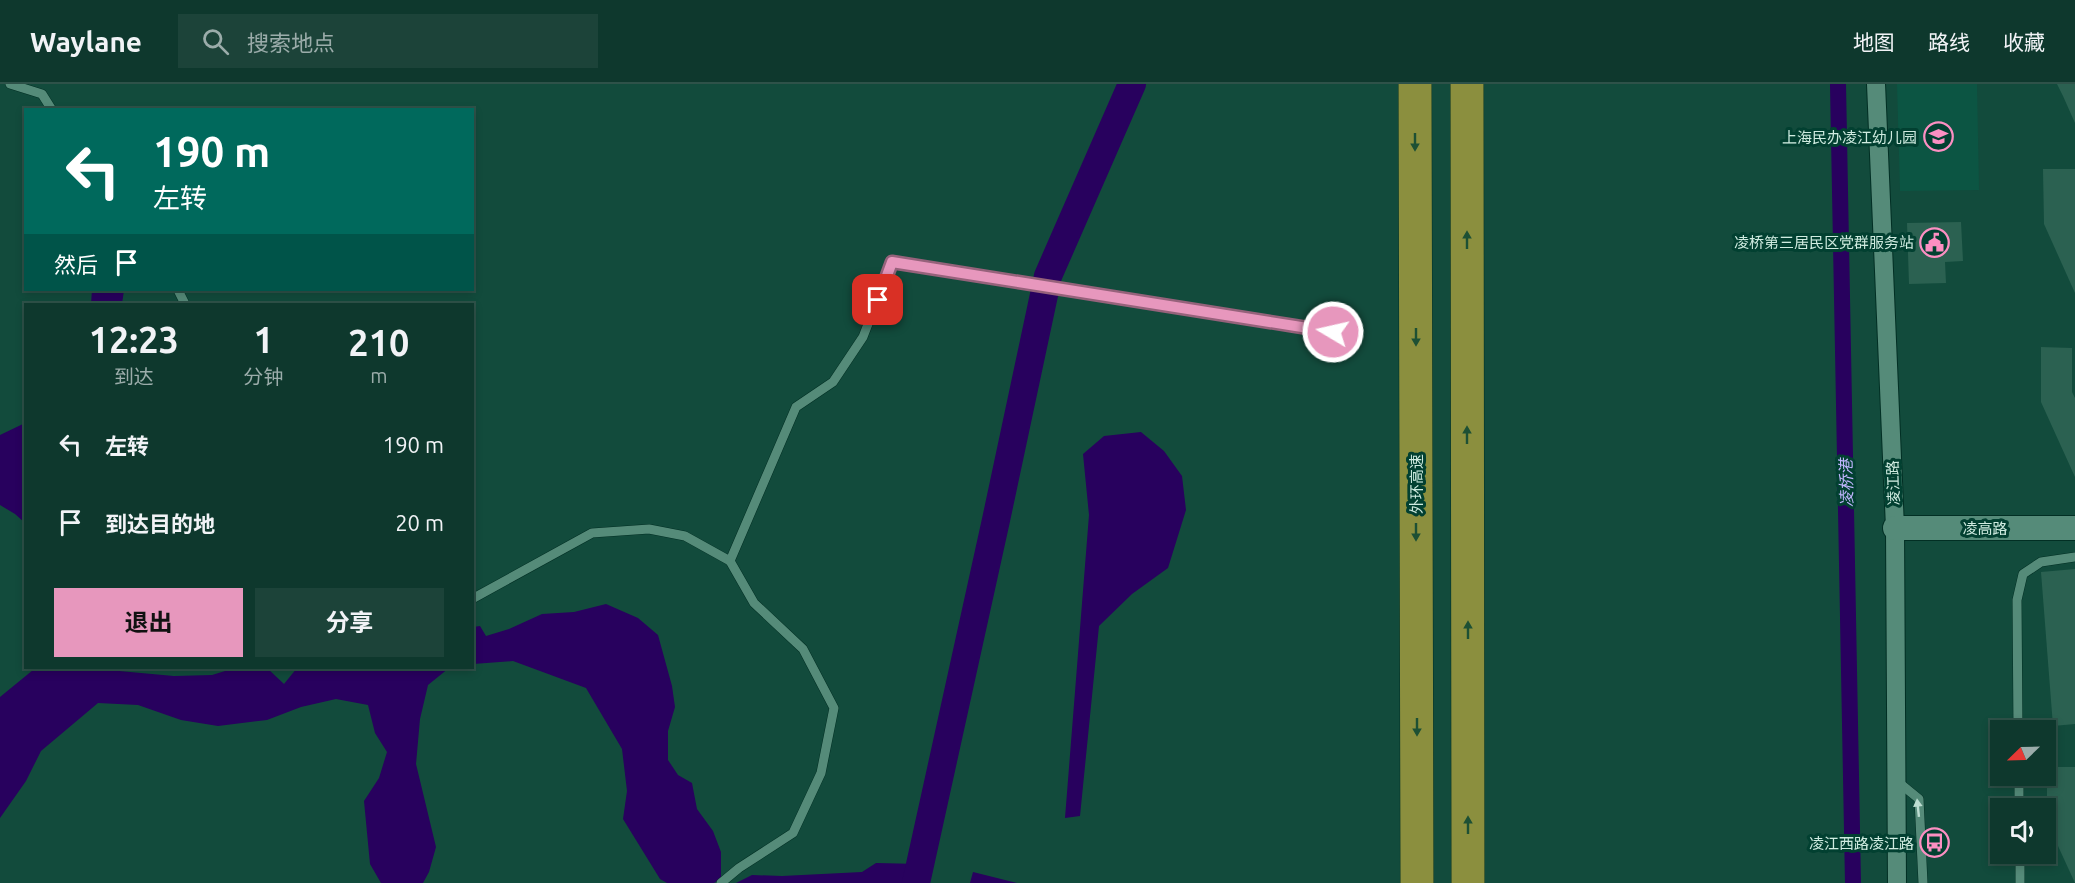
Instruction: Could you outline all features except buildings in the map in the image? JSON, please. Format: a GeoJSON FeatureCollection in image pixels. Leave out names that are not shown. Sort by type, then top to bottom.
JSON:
{"type":"FeatureCollection","features":[{"type":"Feature","properties":{"kind":"highway","name":"外环高速"},"geometry":{"type":"LineString","coordinates":[[1415,84],[1417,883]]}},
{"type":"Feature","properties":{"kind":"highway"},"geometry":{"type":"LineString","coordinates":[[1467,84],[1468,883]]}},
{"type":"Feature","properties":{"kind":"street","name":"凌江路"},"geometry":{"type":"LineString","coordinates":[[1876,84],[1895,528],[1897,883]]}},
{"type":"Feature","properties":{"kind":"street","name":"凌高路"},"geometry":{"type":"LineString","coordinates":[[1895,528],[2075,528]]}},
{"type":"Feature","properties":{"kind":"lane"},"geometry":{"type":"LineString","coordinates":[[10,84],[42,94],[51,108]]}},
{"type":"Feature","properties":{"kind":"lane"},"geometry":{"type":"LineString","coordinates":[[42,94],[49,84]]}},
{"type":"Feature","properties":{"kind":"lane"},"geometry":{"type":"LineString","coordinates":[[730,561],[796,407],[833,382],[863,338],[892,262],[1333,332]]}},
{"type":"Feature","properties":{"kind":"lane"},"geometry":{"type":"LineString","coordinates":[[475,595],[592,533],[649,529],[667,532],[685,536],[730,561],[754,603],[803,648],[834,708],[821,773],[793,833],[739,868],[721,883]]}},
{"type":"Feature","properties":{"kind":"lane"},"geometry":{"type":"LineString","coordinates":[[2018,720],[2017,600],[2024,573],[2041,562],[2075,557]]}},
{"type":"Feature","properties":{"kind":"lane"},"geometry":{"type":"LineString","coordinates":[[1897,781],[1919,799],[1923,883]]}},
{"type":"Feature","properties":{"kind":"lane"},"geometry":{"type":"LineString","coordinates":[[2020,864],[2020,883]]}},
{"type":"Feature","properties":{"kind":"shaded area","name":"上海民办凌江幼儿园"},"geometry":{"type":"Polygon","coordinates":[[[1897,84],[1977,84],[1979,190],[1900,191],[1897,84]]]}},
{"type":"Feature","properties":{"kind":"shaded area"},"geometry":{"type":"Polygon","coordinates":[[[92,291],[124,291],[122,303],[91,303],[92,291]]]}},
{"type":"Feature","properties":{"kind":"shaded area"},"geometry":{"type":"Polygon","coordinates":[[[24,423],[24,522],[0,505],[0,435],[24,423]]]}},
{"type":"Feature","properties":{"kind":"shaded area"},"geometry":{"type":"Polygon","coordinates":[[[1141,432],[1164,451],[1182,476],[1186,510],[1168,568],[1132,594],[1099,626],[1080,816],[1065,818],[1089,515],[1083,454],[1104,436],[1141,432]]]}},
{"type":"Feature","properties":{"kind":"shaded area"},"geometry":{"type":"Polygon","coordinates":[[[606,604],[638,618],[658,635],[672,686],[675,707],[668,731],[668,760],[678,775],[692,783],[697,809],[713,831],[721,852],[721,879],[714,883],[667,883],[660,879],[623,819],[627,791],[622,749],[586,688],[513,661],[474,664],[474,627],[480,626],[486,636],[509,629],[542,614],[574,612],[606,604]]]}},
{"type":"Feature","properties":{"kind":"shaded area"},"geometry":{"type":"Polygon","coordinates":[[[110,669],[174,676],[212,675],[232,669],[268,669],[284,684],[296,669],[448,669],[428,685],[420,719],[416,764],[436,847],[429,872],[423,883],[381,883],[370,864],[364,801],[379,778],[387,752],[375,733],[368,705],[336,699],[301,707],[267,720],[218,726],[181,720],[138,705],[98,703],[41,751],[26,781],[0,818],[0,697],[33,670],[110,669]]]}},
{"type":"Feature","properties":{"kind":"shaded area"},"geometry":{"type":"Polygon","coordinates":[[[876,863],[920,864],[916,883],[736,883],[752,875],[782,876],[862,872],[876,863]]]}},
{"type":"Feature","properties":{"kind":"shaded area"},"geometry":{"type":"Polygon","coordinates":[[[973,872],[1017,883],[970,883],[973,872]]]}},
{"type":"Feature","properties":{"kind":"waterway"},"geometry":{"type":"LineString","coordinates":[[916,883],[1048,276],[1132,84]]}},
{"type":"Feature","properties":{"kind":"waterway","name":"凌桥港"},"geometry":{"type":"LineString","coordinates":[[1838,84],[1853,883]]}},
{"type":"Feature","properties":{"kind":"place","name":"上海民办凌江幼儿园"},"geometry":{"type":"Point","coordinates":[1938,137]}},
{"type":"Feature","properties":{"kind":"place","name":"凌桥第三居民区党群服务站"},"geometry":{"type":"Point","coordinates":[1935,242]}},
{"type":"Feature","properties":{"kind":"place","name":"凌江西路凌江路"},"geometry":{"type":"Point","coordinates":[1935,843]}},
{"type":"Feature","properties":{"kind":"route"},"geometry":{"type":"LineString","coordinates":[[878,300],[892,262],[1333,332]]}}]}
